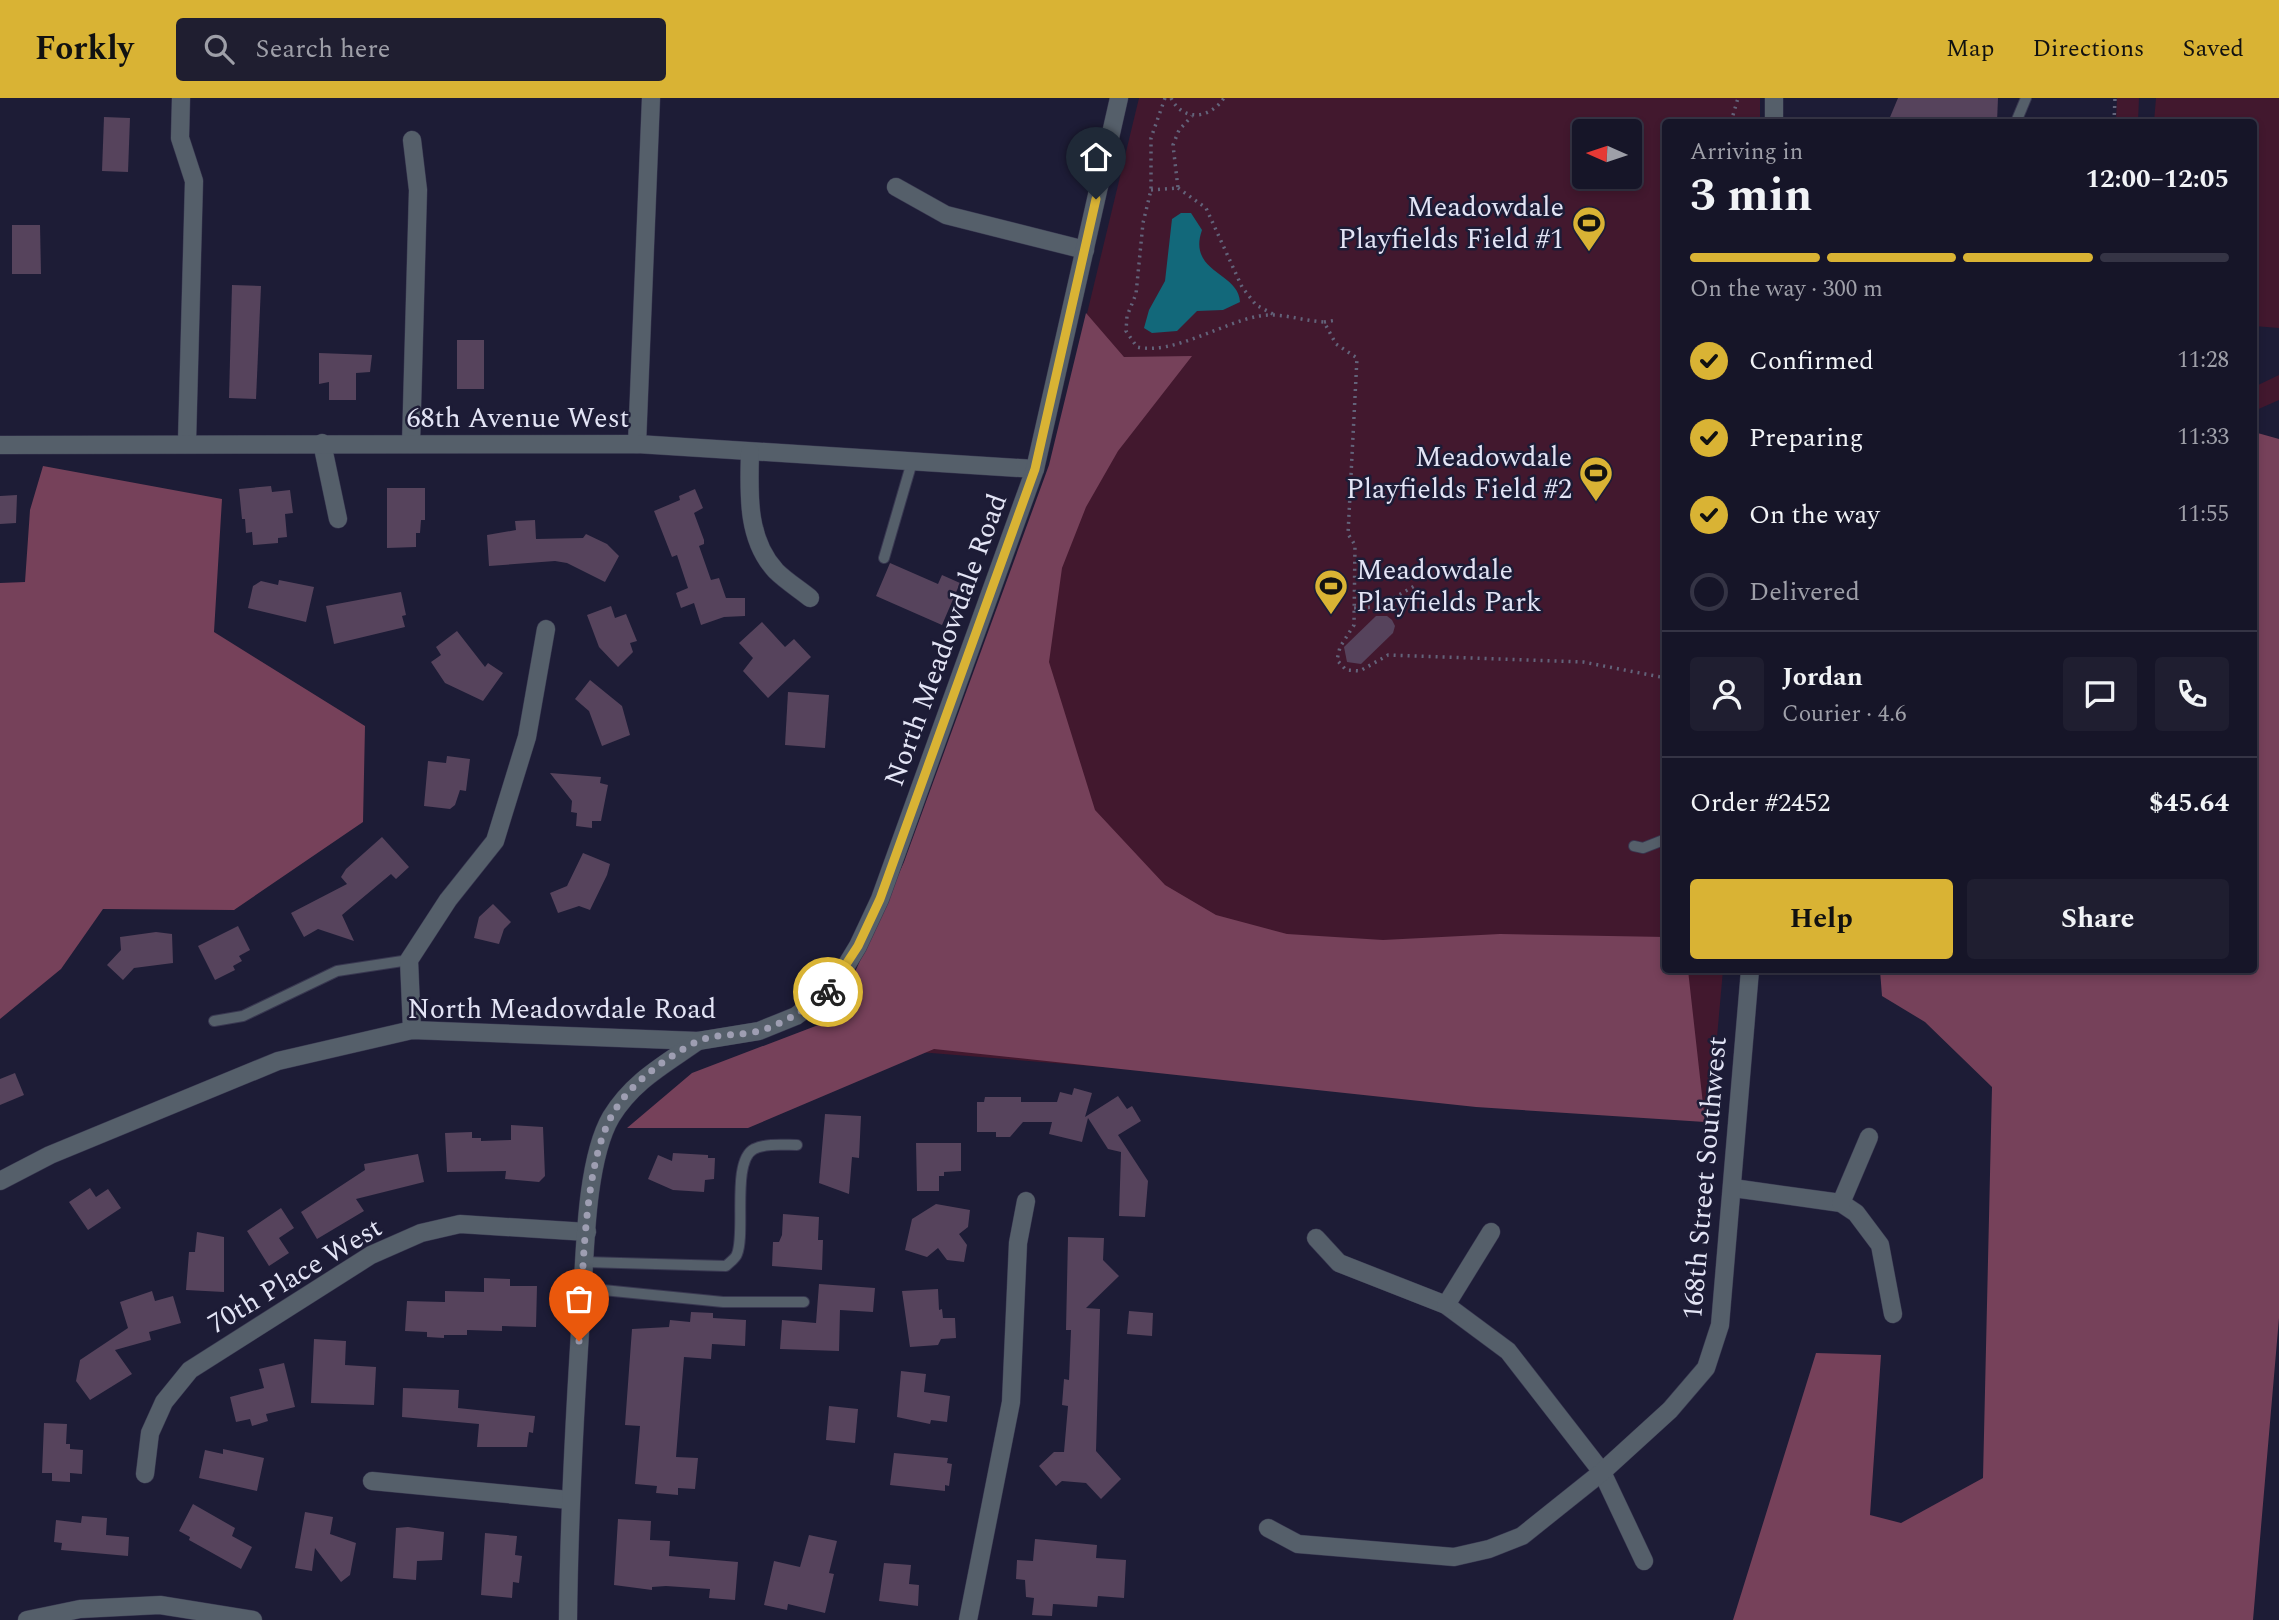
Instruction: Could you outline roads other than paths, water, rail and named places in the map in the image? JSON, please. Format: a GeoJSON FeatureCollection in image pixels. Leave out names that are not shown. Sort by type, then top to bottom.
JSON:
{"type":"FeatureCollection","features":[{"type":"Feature","properties":{"kind":"street"},"geometry":{"type":"LineString","coordinates":[[181,98],[180,138],[194,181],[187,442]]}},
{"type":"Feature","properties":{"kind":"street"},"geometry":{"type":"LineString","coordinates":[[637,444],[651,98]]}},
{"type":"Feature","properties":{"kind":"street","name":"North Meadowdale Road"},"geometry":{"type":"LineString","coordinates":[[0,1181],[50,1155],[278,1061],[412,1030],[698,1041],[759,1031],[796,1016],[831,989],[851,957],[880,899],[1035,469],[1119,98]]}},
{"type":"Feature","properties":{"kind":"street"},"geometry":{"type":"LineString","coordinates":[[1773,98],[1774,119]]}},
{"type":"Feature","properties":{"kind":"street"},"geometry":{"type":"LineString","coordinates":[[411,444],[418,190],[412,140]]}},
{"type":"Feature","properties":{"kind":"street"},"geometry":{"type":"LineString","coordinates":[[896,187],[946,215],[1085,250]]}},
{"type":"Feature","properties":{"kind":"street","name":"68th Avenue West"},"geometry":{"type":"LineString","coordinates":[[0,445],[187,442],[637,444],[1035,469]]}},
{"type":"Feature","properties":{"kind":"street"},"geometry":{"type":"LineString","coordinates":[[323,443],[338,519]]}},
{"type":"Feature","properties":{"kind":"street"},"geometry":{"type":"LineString","coordinates":[[750,452],[749,506],[757,539],[775,570],[810,598]]}},
{"type":"Feature","properties":{"kind":"street"},"geometry":{"type":"LineString","coordinates":[[412,1030],[409,960],[448,900],[495,841],[527,737],[546,629]]}},
{"type":"Feature","properties":{"kind":"street","name":"168th Street Southwest"},"geometry":{"type":"LineString","coordinates":[[1268,1528],[1298,1544],[1454,1557],[1489,1549],[1522,1536],[1602,1472],[1670,1410],[1706,1368],[1720,1325],[1750,973]]}},
{"type":"Feature","properties":{"kind":"street"},"geometry":{"type":"LineString","coordinates":[[568,1620],[569,1500],[584,1262],[596,1161],[609,1120],[633,1086],[698,1041]]}},
{"type":"Feature","properties":{"kind":"street"},"geometry":{"type":"LineString","coordinates":[[1841,1203],[1869,1138]]}},
{"type":"Feature","properties":{"kind":"street"},"geometry":{"type":"LineString","coordinates":[[1733,1188],[1841,1203],[1856,1213],[1880,1245],[1893,1314]]}},
{"type":"Feature","properties":{"kind":"street"},"geometry":{"type":"LineString","coordinates":[[968,1620],[1010,1402],[1018,1243],[1026,1201]]}},
{"type":"Feature","properties":{"kind":"street","name":"70th Place West"},"geometry":{"type":"LineString","coordinates":[[145,1474],[150,1433],[164,1402],[190,1370],[371,1255],[421,1233],[460,1224],[587,1233]]}},
{"type":"Feature","properties":{"kind":"street"},"geometry":{"type":"LineString","coordinates":[[1446,1305],[1491,1232]]}},
{"type":"Feature","properties":{"kind":"street"},"geometry":{"type":"LineString","coordinates":[[1315,1238],[1339,1263],[1446,1305],[1508,1350],[1602,1472],[1643,1561]]}},
{"type":"Feature","properties":{"kind":"street"},"geometry":{"type":"LineString","coordinates":[[372,1481],[569,1500]]}},
{"type":"Feature","properties":{"kind":"street"},"geometry":{"type":"LineString","coordinates":[[27,1620],[160,1605],[253,1620]]}},
{"type":"Feature","properties":{"kind":"lane"},"geometry":{"type":"LineString","coordinates":[[2017,119],[2026,98]]}},
{"type":"Feature","properties":{"kind":"lane"},"geometry":{"type":"LineString","coordinates":[[884,558],[912,461]]}},
{"type":"Feature","properties":{"kind":"lane"},"geometry":{"type":"LineString","coordinates":[[1634,846],[1643,848],[1662,841]]}},
{"type":"Feature","properties":{"kind":"lane"},"geometry":{"type":"LineString","coordinates":[[214,1021],[243,1016],[337,971],[409,960]]}},
{"type":"Feature","properties":{"kind":"lane"},"geometry":{"type":"LineString","coordinates":[[584,1262],[726,1266],[737,1255],[743,1171],[747,1157],[754,1149],[797,1145]]}},
{"type":"Feature","properties":{"kind":"lane"},"geometry":{"type":"LineString","coordinates":[[583,1288],[723,1302],[804,1302]]}},
{"type":"Feature","properties":{"kind":"place","name":"Meadowdale Playfields Field #1"},"geometry":{"type":"Point","coordinates":[1589,253]}},
{"type":"Feature","properties":{"kind":"place","name":"Meadowdale Playfields Field #2"},"geometry":{"type":"Point","coordinates":[1596,503]}},
{"type":"Feature","properties":{"kind":"place","name":"Meadowdale Playfields Park"},"geometry":{"type":"Point","coordinates":[1331,616]}}]}
